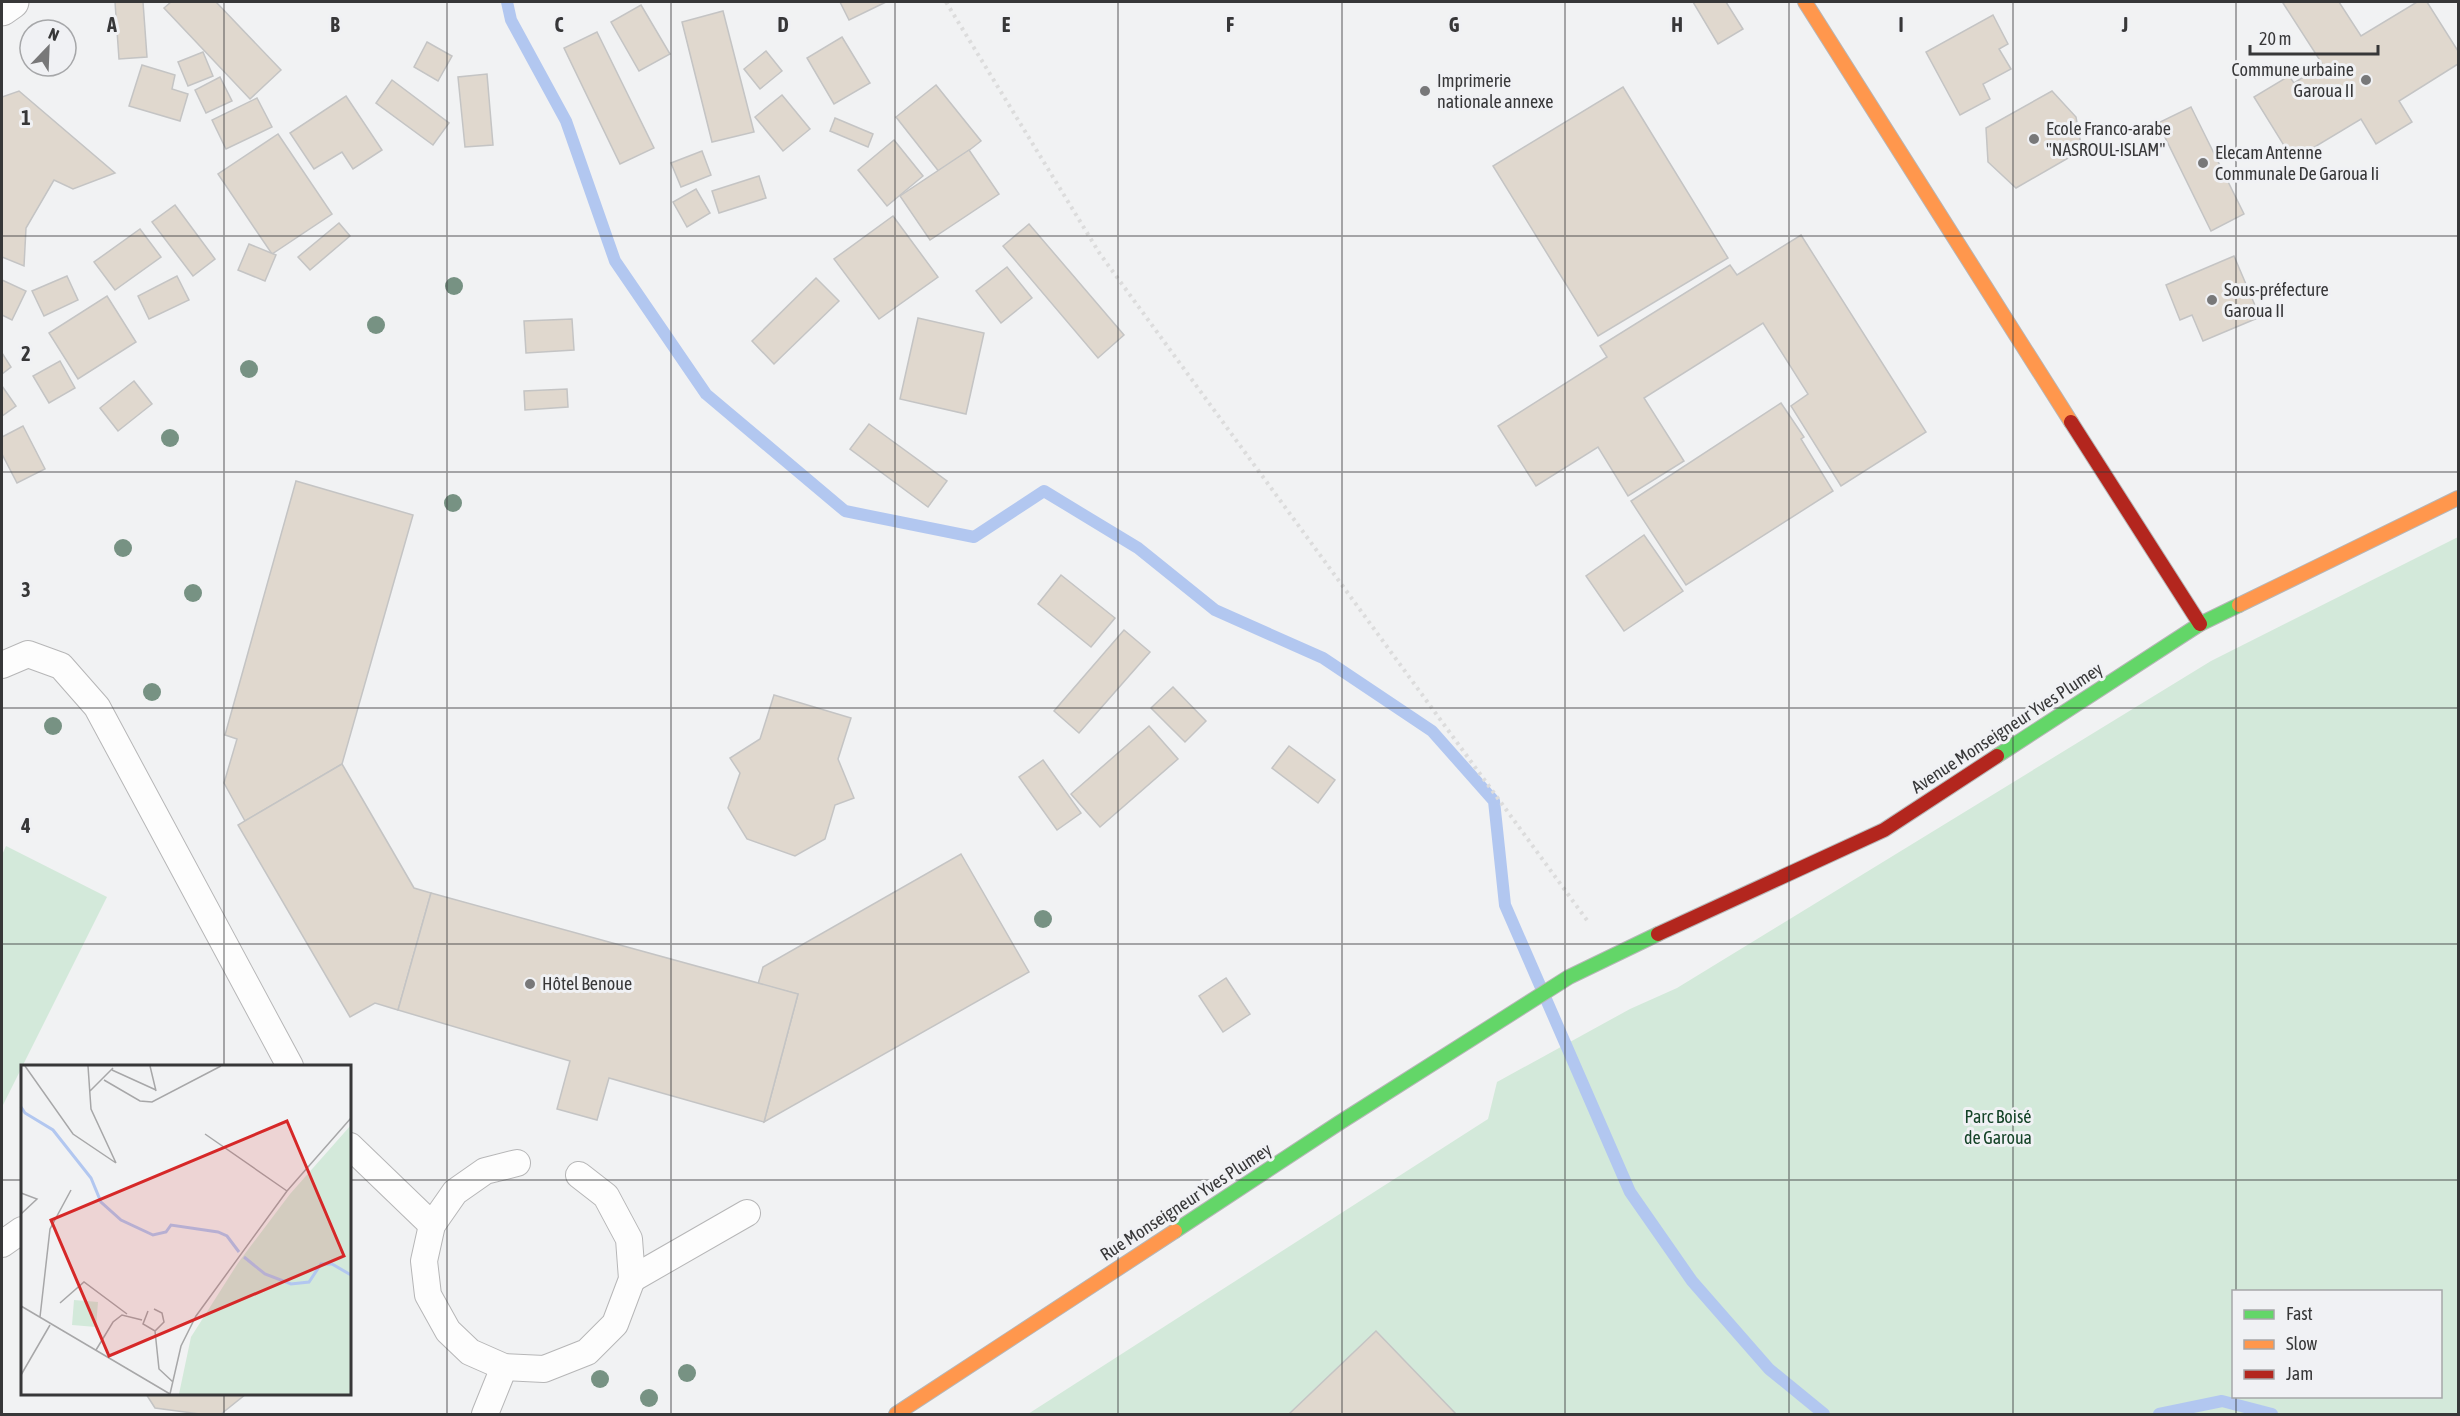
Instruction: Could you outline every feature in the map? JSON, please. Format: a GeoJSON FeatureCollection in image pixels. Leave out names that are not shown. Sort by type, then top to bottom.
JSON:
{"type":"FeatureCollection","features":[{"type":"Feature","properties":{"kind":"main road"},"geometry":{"type":"LineString","coordinates":[[1805,2],[2200,624]]}},
{"type":"Feature","properties":{"kind":"main road","name":"Avenue Monseigneur Yves Plumey"},"geometry":{"type":"LineString","coordinates":[[1569,977],[1884,830],[2200,624],[2458,498]]}},
{"type":"Feature","properties":{"kind":"main road","name":"Rue Monseigneur Yves Plumey"},"geometry":{"type":"LineString","coordinates":[[896,1414],[1569,977]]}},
{"type":"Feature","properties":{"kind":"street"},"geometry":{"type":"LineString","coordinates":[[2,9],[12,2]]}},
{"type":"Feature","properties":{"kind":"lane"},"geometry":{"type":"LineString","coordinates":[[2,665],[28,654],[61,666],[97,707],[289,1065]]}},
{"type":"Feature","properties":{"kind":"lane"},"geometry":{"type":"LineString","coordinates":[[351,1147],[432,1225]]}},
{"type":"Feature","properties":{"kind":"lane"},"geometry":{"type":"LineString","coordinates":[[517,1163],[485,1172],[455,1192],[432,1225],[424,1261],[428,1295],[448,1331],[470,1352],[504,1367],[544,1369],[587,1352],[615,1324],[632,1279],[629,1239],[606,1196],[579,1175]]}},
{"type":"Feature","properties":{"kind":"lane"},"geometry":{"type":"LineString","coordinates":[[632,1279],[747,1213]]}},
{"type":"Feature","properties":{"kind":"lane"},"geometry":{"type":"LineString","coordinates":[[2,1244],[21,1231]]}},
{"type":"Feature","properties":{"kind":"lane"},"geometry":{"type":"LineString","coordinates":[[485,1414],[504,1367]]}},
{"type":"Feature","properties":{"kind":"path"},"geometry":{"type":"LineString","coordinates":[[946,2],[1100,254],[1612,955]]}},
{"type":"Feature","properties":{"kind":"green space","name":"Parc Boisé de Garoua"},"geometry":{"type":"Polygon","coordinates":[[[2458,537],[2458,1414],[1028,1414],[1488,1119],[1497,1082],[1630,1009],[1677,988],[2211,661],[2458,537]]]}},
{"type":"Feature","properties":{"kind":"green space"},"geometry":{"type":"Polygon","coordinates":[[[6,846],[107,897],[2,1107],[2,855],[6,846]]]}},
{"type":"Feature","properties":{"kind":"building"},"geometry":{"type":"Polygon","coordinates":[[[115,2],[143,2],[147,57],[119,59],[115,2]]]}},
{"type":"Feature","properties":{"kind":"building"},"geometry":{"type":"Polygon","coordinates":[[[171,2],[216,2],[281,70],[250,99],[164,8],[171,2]]]}},
{"type":"Feature","properties":{"kind":"building"},"geometry":{"type":"Polygon","coordinates":[[[840,2],[886,2],[849,20],[840,2]]]}},
{"type":"Feature","properties":{"kind":"building"},"geometry":{"type":"Polygon","coordinates":[[[1693,2],[1726,2],[1743,29],[1718,44],[1693,2]]]}},
{"type":"Feature","properties":{"kind":"building","name":"Commune urbaine Garoua II"},"geometry":{"type":"Polygon","coordinates":[[[2339,2],[2361,36],[2417,2],[2427,2],[2458,51],[2458,64],[2399,101],[2412,122],[2376,144],[2361,119],[2293,160],[2254,97],[2289,76],[2294,83],[2323,65],[2283,3],[2339,2]]]}},
{"type":"Feature","properties":{"kind":"building"},"geometry":{"type":"Polygon","coordinates":[[[641,5],[670,54],[639,71],[611,22],[641,5]]]}},
{"type":"Feature","properties":{"kind":"building"},"geometry":{"type":"Polygon","coordinates":[[[723,11],[754,132],[712,142],[682,22],[723,11]]]}},
{"type":"Feature","properties":{"kind":"building"},"geometry":{"type":"Polygon","coordinates":[[[1993,15],[2008,44],[1999,49],[2011,69],[1983,84],[1990,99],[1960,115],[1926,52],[1993,15]]]}},
{"type":"Feature","properties":{"kind":"building"},"geometry":{"type":"Polygon","coordinates":[[[597,32],[654,148],[620,164],[564,48],[597,32]]]}},
{"type":"Feature","properties":{"kind":"building"},"geometry":{"type":"Polygon","coordinates":[[[842,37],[870,83],[834,104],[807,58],[842,37]]]}},
{"type":"Feature","properties":{"kind":"building"},"geometry":{"type":"Polygon","coordinates":[[[427,42],[452,56],[438,81],[414,67],[427,42]]]}},
{"type":"Feature","properties":{"kind":"building"},"geometry":{"type":"Polygon","coordinates":[[[766,51],[782,71],[760,89],[744,69],[766,51]]]}},
{"type":"Feature","properties":{"kind":"building"},"geometry":{"type":"Polygon","coordinates":[[[203,52],[213,76],[188,86],[178,62],[203,52]]]}},
{"type":"Feature","properties":{"kind":"building"},"geometry":{"type":"Polygon","coordinates":[[[142,65],[175,75],[172,89],[188,94],[180,121],[129,106],[142,65]]]}},
{"type":"Feature","properties":{"kind":"building"},"geometry":{"type":"Polygon","coordinates":[[[487,74],[493,145],[465,147],[458,77],[487,74]]]}},
{"type":"Feature","properties":{"kind":"building"},"geometry":{"type":"Polygon","coordinates":[[[220,77],[232,101],[206,113],[195,90],[220,77]]]}},
{"type":"Feature","properties":{"kind":"building"},"geometry":{"type":"Polygon","coordinates":[[[392,80],[449,123],[433,145],[376,103],[392,80]]]}},
{"type":"Feature","properties":{"kind":"building"},"geometry":{"type":"Polygon","coordinates":[[[936,85],[981,141],[940,173],[896,117],[936,85]]]}},
{"type":"Feature","properties":{"kind":"building"},"geometry":{"type":"Polygon","coordinates":[[[1623,87],[1728,258],[1598,336],[1493,166],[1623,87]]]}},
{"type":"Feature","properties":{"kind":"building"},"geometry":{"type":"Polygon","coordinates":[[[19,91],[115,173],[73,189],[54,180],[26,228],[24,266],[2,257],[2,97],[19,91]]]}},
{"type":"Feature","properties":{"kind":"building","name":"Ecole Franco-arabe \"NASROUL-ISLAM\""},"geometry":{"type":"Polygon","coordinates":[[[2052,91],[2076,117],[2082,150],[2016,188],[1988,162],[1986,128],[2052,91]]]}},
{"type":"Feature","properties":{"kind":"building"},"geometry":{"type":"Polygon","coordinates":[[[782,95],[810,129],[783,151],[755,117],[782,95]]]}},
{"type":"Feature","properties":{"kind":"building"},"geometry":{"type":"Polygon","coordinates":[[[346,96],[382,150],[353,169],[342,152],[314,169],[290,133],[346,96]]]}},
{"type":"Feature","properties":{"kind":"building"},"geometry":{"type":"Polygon","coordinates":[[[257,98],[272,127],[226,149],[212,120],[257,98]]]}},
{"type":"Feature","properties":{"kind":"building"},"geometry":{"type":"Polygon","coordinates":[[[2191,107],[2244,214],[2211,231],[2158,123],[2191,107]]]}},
{"type":"Feature","properties":{"kind":"building"},"geometry":{"type":"Polygon","coordinates":[[[835,118],[873,134],[868,147],[830,131],[835,118]]]}},
{"type":"Feature","properties":{"kind":"building"},"geometry":{"type":"Polygon","coordinates":[[[278,134],[332,214],[272,254],[218,174],[278,134]]]}},
{"type":"Feature","properties":{"kind":"building"},"geometry":{"type":"Polygon","coordinates":[[[894,140],[923,176],[887,206],[858,170],[894,140]]]}},
{"type":"Feature","properties":{"kind":"building"},"geometry":{"type":"Polygon","coordinates":[[[969,150],[999,194],[930,240],[900,196],[969,150]]]}},
{"type":"Feature","properties":{"kind":"building"},"geometry":{"type":"Polygon","coordinates":[[[702,151],[711,175],[681,187],[671,163],[702,151]]]}},
{"type":"Feature","properties":{"kind":"building"},"geometry":{"type":"Polygon","coordinates":[[[759,176],[766,198],[719,213],[712,191],[759,176]]]}},
{"type":"Feature","properties":{"kind":"building"},"geometry":{"type":"Polygon","coordinates":[[[696,189],[710,213],[687,227],[673,202],[696,189]]]}},
{"type":"Feature","properties":{"kind":"building"},"geometry":{"type":"Polygon","coordinates":[[[175,205],[215,259],[193,276],[152,222],[175,205]]]}},
{"type":"Feature","properties":{"kind":"building"},"geometry":{"type":"Polygon","coordinates":[[[893,216],[938,277],[879,319],[834,259],[893,216]]]}},
{"type":"Feature","properties":{"kind":"building"},"geometry":{"type":"Polygon","coordinates":[[[339,223],[350,236],[310,270],[298,257],[339,223]]]}},
{"type":"Feature","properties":{"kind":"building"},"geometry":{"type":"Polygon","coordinates":[[[1029,224],[1124,335],[1098,358],[1003,246],[1029,224]]]}},
{"type":"Feature","properties":{"kind":"building"},"geometry":{"type":"Polygon","coordinates":[[[140,229],[161,257],[115,290],[94,262],[140,229]]]}},
{"type":"Feature","properties":{"kind":"building"},"geometry":{"type":"Polygon","coordinates":[[[1801,235],[1926,432],[1841,486],[1791,406],[1808,394],[1763,323],[1644,398],[1684,461],[1628,496],[1598,447],[1536,486],[1498,426],[1607,357],[1600,346],[1730,265],[1737,275],[1801,235]]]}},
{"type":"Feature","properties":{"kind":"building"},"geometry":{"type":"Polygon","coordinates":[[[249,244],[276,255],[265,281],[238,270],[249,244]]]}},
{"type":"Feature","properties":{"kind":"building","name":"Sous-préfecture Garoua II"},"geometry":{"type":"Polygon","coordinates":[[[2234,256],[2260,317],[2203,341],[2192,315],[2180,320],[2166,285],[2234,256]]]}},
{"type":"Feature","properties":{"kind":"building"},"geometry":{"type":"Polygon","coordinates":[[[1007,267],[1032,298],[1001,323],[976,291],[1007,267]]]}},
{"type":"Feature","properties":{"kind":"building"},"geometry":{"type":"Polygon","coordinates":[[[67,276],[78,300],[44,316],[32,291],[67,276]]]}},
{"type":"Feature","properties":{"kind":"building"},"geometry":{"type":"Polygon","coordinates":[[[177,276],[189,300],[149,319],[138,296],[177,276]]]}},
{"type":"Feature","properties":{"kind":"building"},"geometry":{"type":"Polygon","coordinates":[[[816,278],[839,301],[774,364],[752,341],[816,278]]]}},
{"type":"Feature","properties":{"kind":"building"},"geometry":{"type":"Polygon","coordinates":[[[2,280],[26,291],[12,320],[2,315],[2,280]]]}},
{"type":"Feature","properties":{"kind":"building"},"geometry":{"type":"Polygon","coordinates":[[[107,296],[136,342],[78,379],[49,333],[107,296]]]}},
{"type":"Feature","properties":{"kind":"building"},"geometry":{"type":"Polygon","coordinates":[[[918,318],[984,333],[966,414],[900,399],[918,318]]]}},
{"type":"Feature","properties":{"kind":"building"},"geometry":{"type":"Polygon","coordinates":[[[572,319],[574,350],[526,353],[524,321],[572,319]]]}},
{"type":"Feature","properties":{"kind":"building"},"geometry":{"type":"Polygon","coordinates":[[[2,353],[11,367],[2,374],[2,353]]]}},
{"type":"Feature","properties":{"kind":"building"},"geometry":{"type":"Polygon","coordinates":[[[60,361],[75,388],[49,403],[33,376],[60,361]]]}},
{"type":"Feature","properties":{"kind":"building"},"geometry":{"type":"Polygon","coordinates":[[[134,381],[152,404],[118,431],[100,408],[134,381]]]}},
{"type":"Feature","properties":{"kind":"building"},"geometry":{"type":"Polygon","coordinates":[[[2,386],[16,406],[2,416],[2,386]]]}},
{"type":"Feature","properties":{"kind":"building"},"geometry":{"type":"Polygon","coordinates":[[[567,389],[568,407],[525,410],[524,391],[567,389]]]}},
{"type":"Feature","properties":{"kind":"building"},"geometry":{"type":"Polygon","coordinates":[[[1781,403],[1804,437],[1801,439],[1833,491],[1686,585],[1631,501],[1781,403]]]}},
{"type":"Feature","properties":{"kind":"building"},"geometry":{"type":"Polygon","coordinates":[[[869,424],[947,481],[928,507],[850,449],[869,424]]]}},
{"type":"Feature","properties":{"kind":"building"},"geometry":{"type":"Polygon","coordinates":[[[23,426],[45,469],[17,483],[2,454],[2,437],[23,426]]]}},
{"type":"Feature","properties":{"kind":"building"},"geometry":{"type":"Polygon","coordinates":[[[296,481],[413,515],[342,764],[245,821],[224,783],[237,739],[225,735],[296,481]]]}},
{"type":"Feature","properties":{"kind":"building"},"geometry":{"type":"Polygon","coordinates":[[[1644,535],[1683,591],[1624,631],[1586,576],[1644,535]]]}},
{"type":"Feature","properties":{"kind":"building"},"geometry":{"type":"Polygon","coordinates":[[[1061,575],[1115,618],[1091,647],[1038,604],[1061,575]]]}},
{"type":"Feature","properties":{"kind":"building"},"geometry":{"type":"Polygon","coordinates":[[[1124,630],[1150,652],[1079,733],[1054,711],[1124,630]]]}},
{"type":"Feature","properties":{"kind":"building"},"geometry":{"type":"Polygon","coordinates":[[[1173,687],[1206,721],[1185,742],[1151,708],[1173,687]]]}},
{"type":"Feature","properties":{"kind":"building"},"geometry":{"type":"Polygon","coordinates":[[[774,695],[851,718],[838,759],[854,798],[835,805],[825,839],[795,856],[747,839],[728,808],[740,773],[730,758],[760,739],[774,695]]]}},
{"type":"Feature","properties":{"kind":"building"},"geometry":{"type":"Polygon","coordinates":[[[1149,726],[1178,759],[1100,827],[1071,794],[1149,726]]]}},
{"type":"Feature","properties":{"kind":"building"},"geometry":{"type":"Polygon","coordinates":[[[1289,746],[1335,780],[1318,803],[1272,768],[1289,746]]]}},
{"type":"Feature","properties":{"kind":"building"},"geometry":{"type":"Polygon","coordinates":[[[1043,760],[1081,813],[1057,830],[1019,777],[1043,760]]]}},
{"type":"Feature","properties":{"kind":"building"},"geometry":{"type":"Polygon","coordinates":[[[342,764],[414,888],[431,893],[398,1010],[375,1003],[350,1017],[238,825],[342,764]]]}},
{"type":"Feature","properties":{"kind":"building"},"geometry":{"type":"Polygon","coordinates":[[[961,854],[1029,972],[764,1122],[798,994],[758,984],[763,967],[961,854]]]}},
{"type":"Feature","properties":{"kind":"building"},"geometry":{"type":"Polygon","coordinates":[[[431,893],[798,994],[764,1122],[609,1078],[597,1120],[557,1109],[570,1061],[398,1010],[431,893]]]}},
{"type":"Feature","properties":{"kind":"building"},"geometry":{"type":"Polygon","coordinates":[[[1226,978],[1250,1014],[1223,1032],[1199,996],[1226,978]]]}},
{"type":"Feature","properties":{"kind":"building"},"geometry":{"type":"Polygon","coordinates":[[[1376,1331],[1456,1414],[1289,1414],[1376,1331]]]}},
{"type":"Feature","properties":{"kind":"building"},"geometry":{"type":"Polygon","coordinates":[[[147,1395],[245,1395],[221,1414],[200,1414],[155,1408],[147,1395]]]}},
{"type":"Feature","properties":{"kind":"waterway"},"geometry":{"type":"LineString","coordinates":[[507,2],[511,20],[566,121],[615,261],[706,394],[845,511],[974,537],[1044,491],[1138,548],[1215,610],[1323,658],[1432,731],[1494,801],[1505,905],[1630,1192],[1692,1281],[1769,1369],[1824,1414]]}},
{"type":"Feature","properties":{"kind":"waterway"},"geometry":{"type":"LineString","coordinates":[[2159,1414],[2222,1401],[2272,1414]]}},
{"type":"Feature","properties":{"kind":"traffic: fast"},"geometry":{"type":"LineString","coordinates":[[1997,756],[2200,624],[2239,605]]}},
{"type":"Feature","properties":{"kind":"traffic: fast"},"geometry":{"type":"LineString","coordinates":[[1175,1231],[1339,1123],[1569,977],[1658,934]]}},
{"type":"Feature","properties":{"kind":"traffic: slow"},"geometry":{"type":"LineString","coordinates":[[1805,2],[2071,422]]}},
{"type":"Feature","properties":{"kind":"traffic: slow"},"geometry":{"type":"LineString","coordinates":[[2239,605],[2458,498]]}},
{"type":"Feature","properties":{"kind":"traffic: slow"},"geometry":{"type":"LineString","coordinates":[[896,1414],[1175,1231]]}},
{"type":"Feature","properties":{"kind":"traffic: jam"},"geometry":{"type":"LineString","coordinates":[[2071,422],[2200,624]]}},
{"type":"Feature","properties":{"kind":"traffic: jam"},"geometry":{"type":"LineString","coordinates":[[1658,934],[1884,830],[1997,756]]}},
{"type":"Feature","properties":{"kind":"place","name":"Commune urbaine Garoua II"},"geometry":{"type":"Point","coordinates":[2366,80]}},
{"type":"Feature","properties":{"kind":"place","name":"Imprimerie nationale annexe"},"geometry":{"type":"Point","coordinates":[1425,91]}},
{"type":"Feature","properties":{"kind":"place","name":"Ecole Franco-arabe \"NASROUL-ISLAM\""},"geometry":{"type":"Point","coordinates":[2034,139]}},
{"type":"Feature","properties":{"kind":"place","name":"Elecam Antenne Communale De Garoua Ii"},"geometry":{"type":"Point","coordinates":[2203,163]}},
{"type":"Feature","properties":{"kind":"place","name":"Sous-préfecture Garoua II"},"geometry":{"type":"Point","coordinates":[2212,300]}},
{"type":"Feature","properties":{"kind":"place","name":"Hôtel Benoue"},"geometry":{"type":"Point","coordinates":[530,984]}}]}
